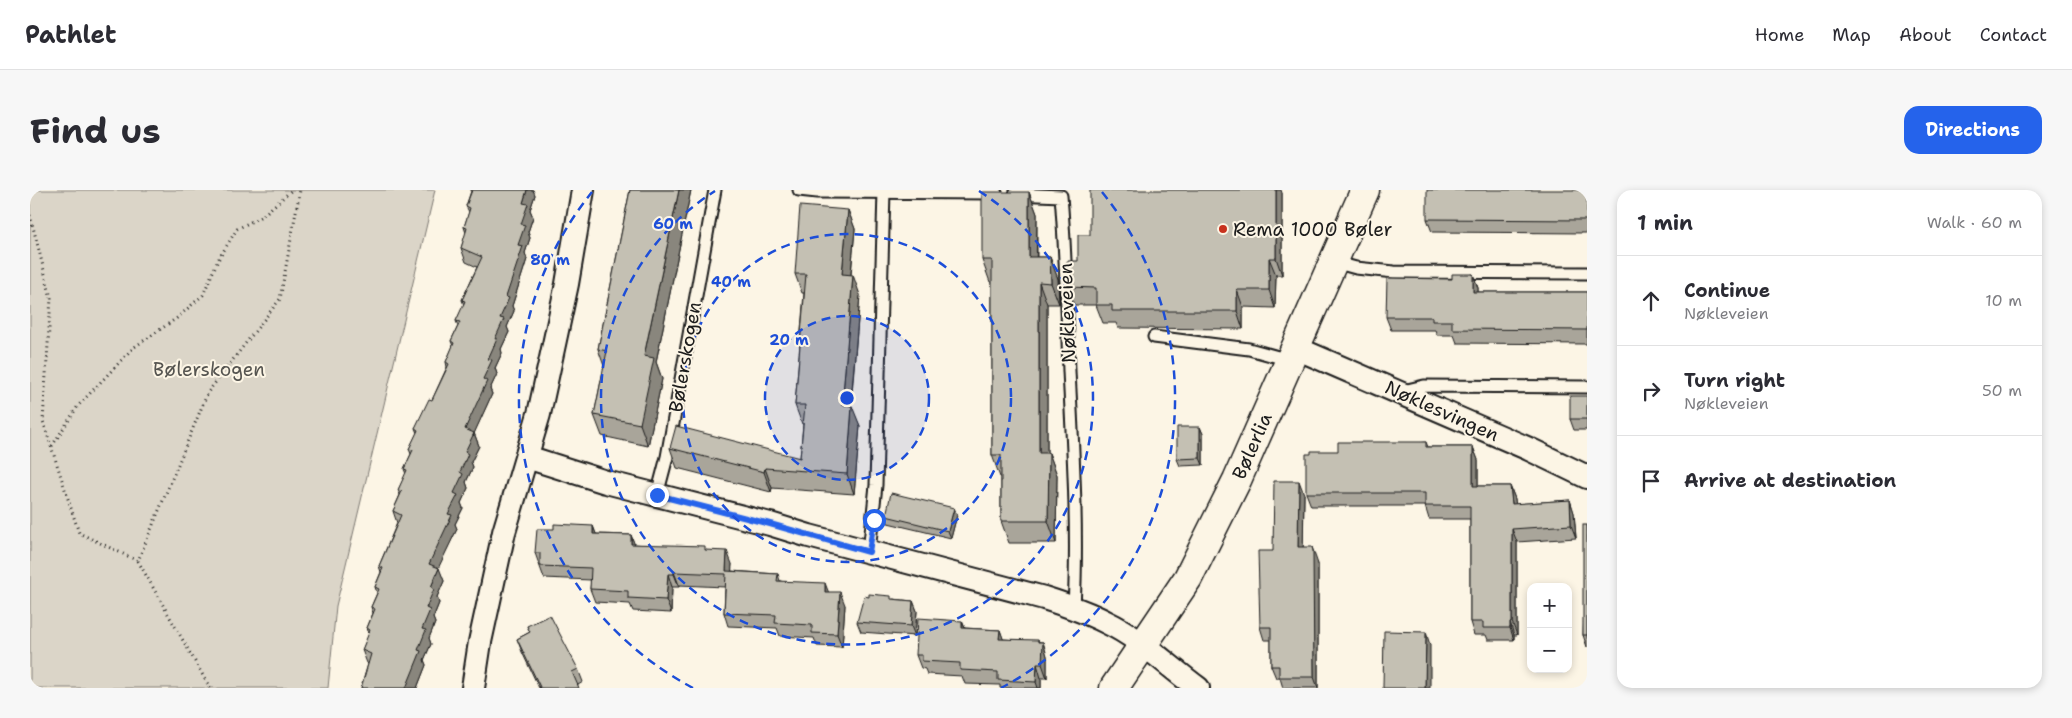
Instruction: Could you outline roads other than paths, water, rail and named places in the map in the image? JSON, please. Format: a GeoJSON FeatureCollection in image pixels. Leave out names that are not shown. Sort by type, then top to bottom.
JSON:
{"type":"FeatureCollection","features":[{"type":"Feature","properties":{"kind":"street"},"geometry":{"type":"LineString","coordinates":[[474,688],[480,642],[504,532],[539,414],[567,284],[583,190]]}},
{"type":"Feature","properties":{"kind":"street","name":"Bølerlia"},"geometry":{"type":"LineString","coordinates":[[1114,688],[1188,578],[1238,480],[1334,262],[1363,190]]}},
{"type":"Feature","properties":{"kind":"street","name":"Nøklesvingen"},"geometry":{"type":"LineString","coordinates":[[1294,354],[1399,392],[1529,449],[1587,478]]}},
{"type":"Feature","properties":{"kind":"street"},"geometry":{"type":"LineString","coordinates":[[527,458],[606,482],[770,524],[1044,598],[1074,608],[1108,622],[1142,645],[1198,688]]}},
{"type":"Feature","properties":{"kind":"lane","name":"Bølerskogen"},"geometry":{"type":"LineString","coordinates":[[657,495],[667,457],[715,190]]}},
{"type":"Feature","properties":{"kind":"lane","name":"Nøkleveien"},"geometry":{"type":"LineString","coordinates":[[799,190],[817,192],[884,191],[1061,196],[1076,504],[1077,566],[1074,608]]}},
{"type":"Feature","properties":{"kind":"lane"},"geometry":{"type":"LineString","coordinates":[[869,552],[876,485],[884,191]]}},
{"type":"Feature","properties":{"kind":"lane"},"geometry":{"type":"LineString","coordinates":[[1334,262],[1356,268],[1394,272],[1587,274]]}},
{"type":"Feature","properties":{"kind":"lane"},"geometry":{"type":"LineString","coordinates":[[1154,337],[1294,354]]}},
{"type":"Feature","properties":{"kind":"lane"},"geometry":{"type":"LineString","coordinates":[[1399,392],[1424,386],[1587,387]]}},
{"type":"Feature","properties":{"kind":"place","name":"Rema 1000 Bøler"},"geometry":{"type":"Point","coordinates":[1223,229]}}]}
